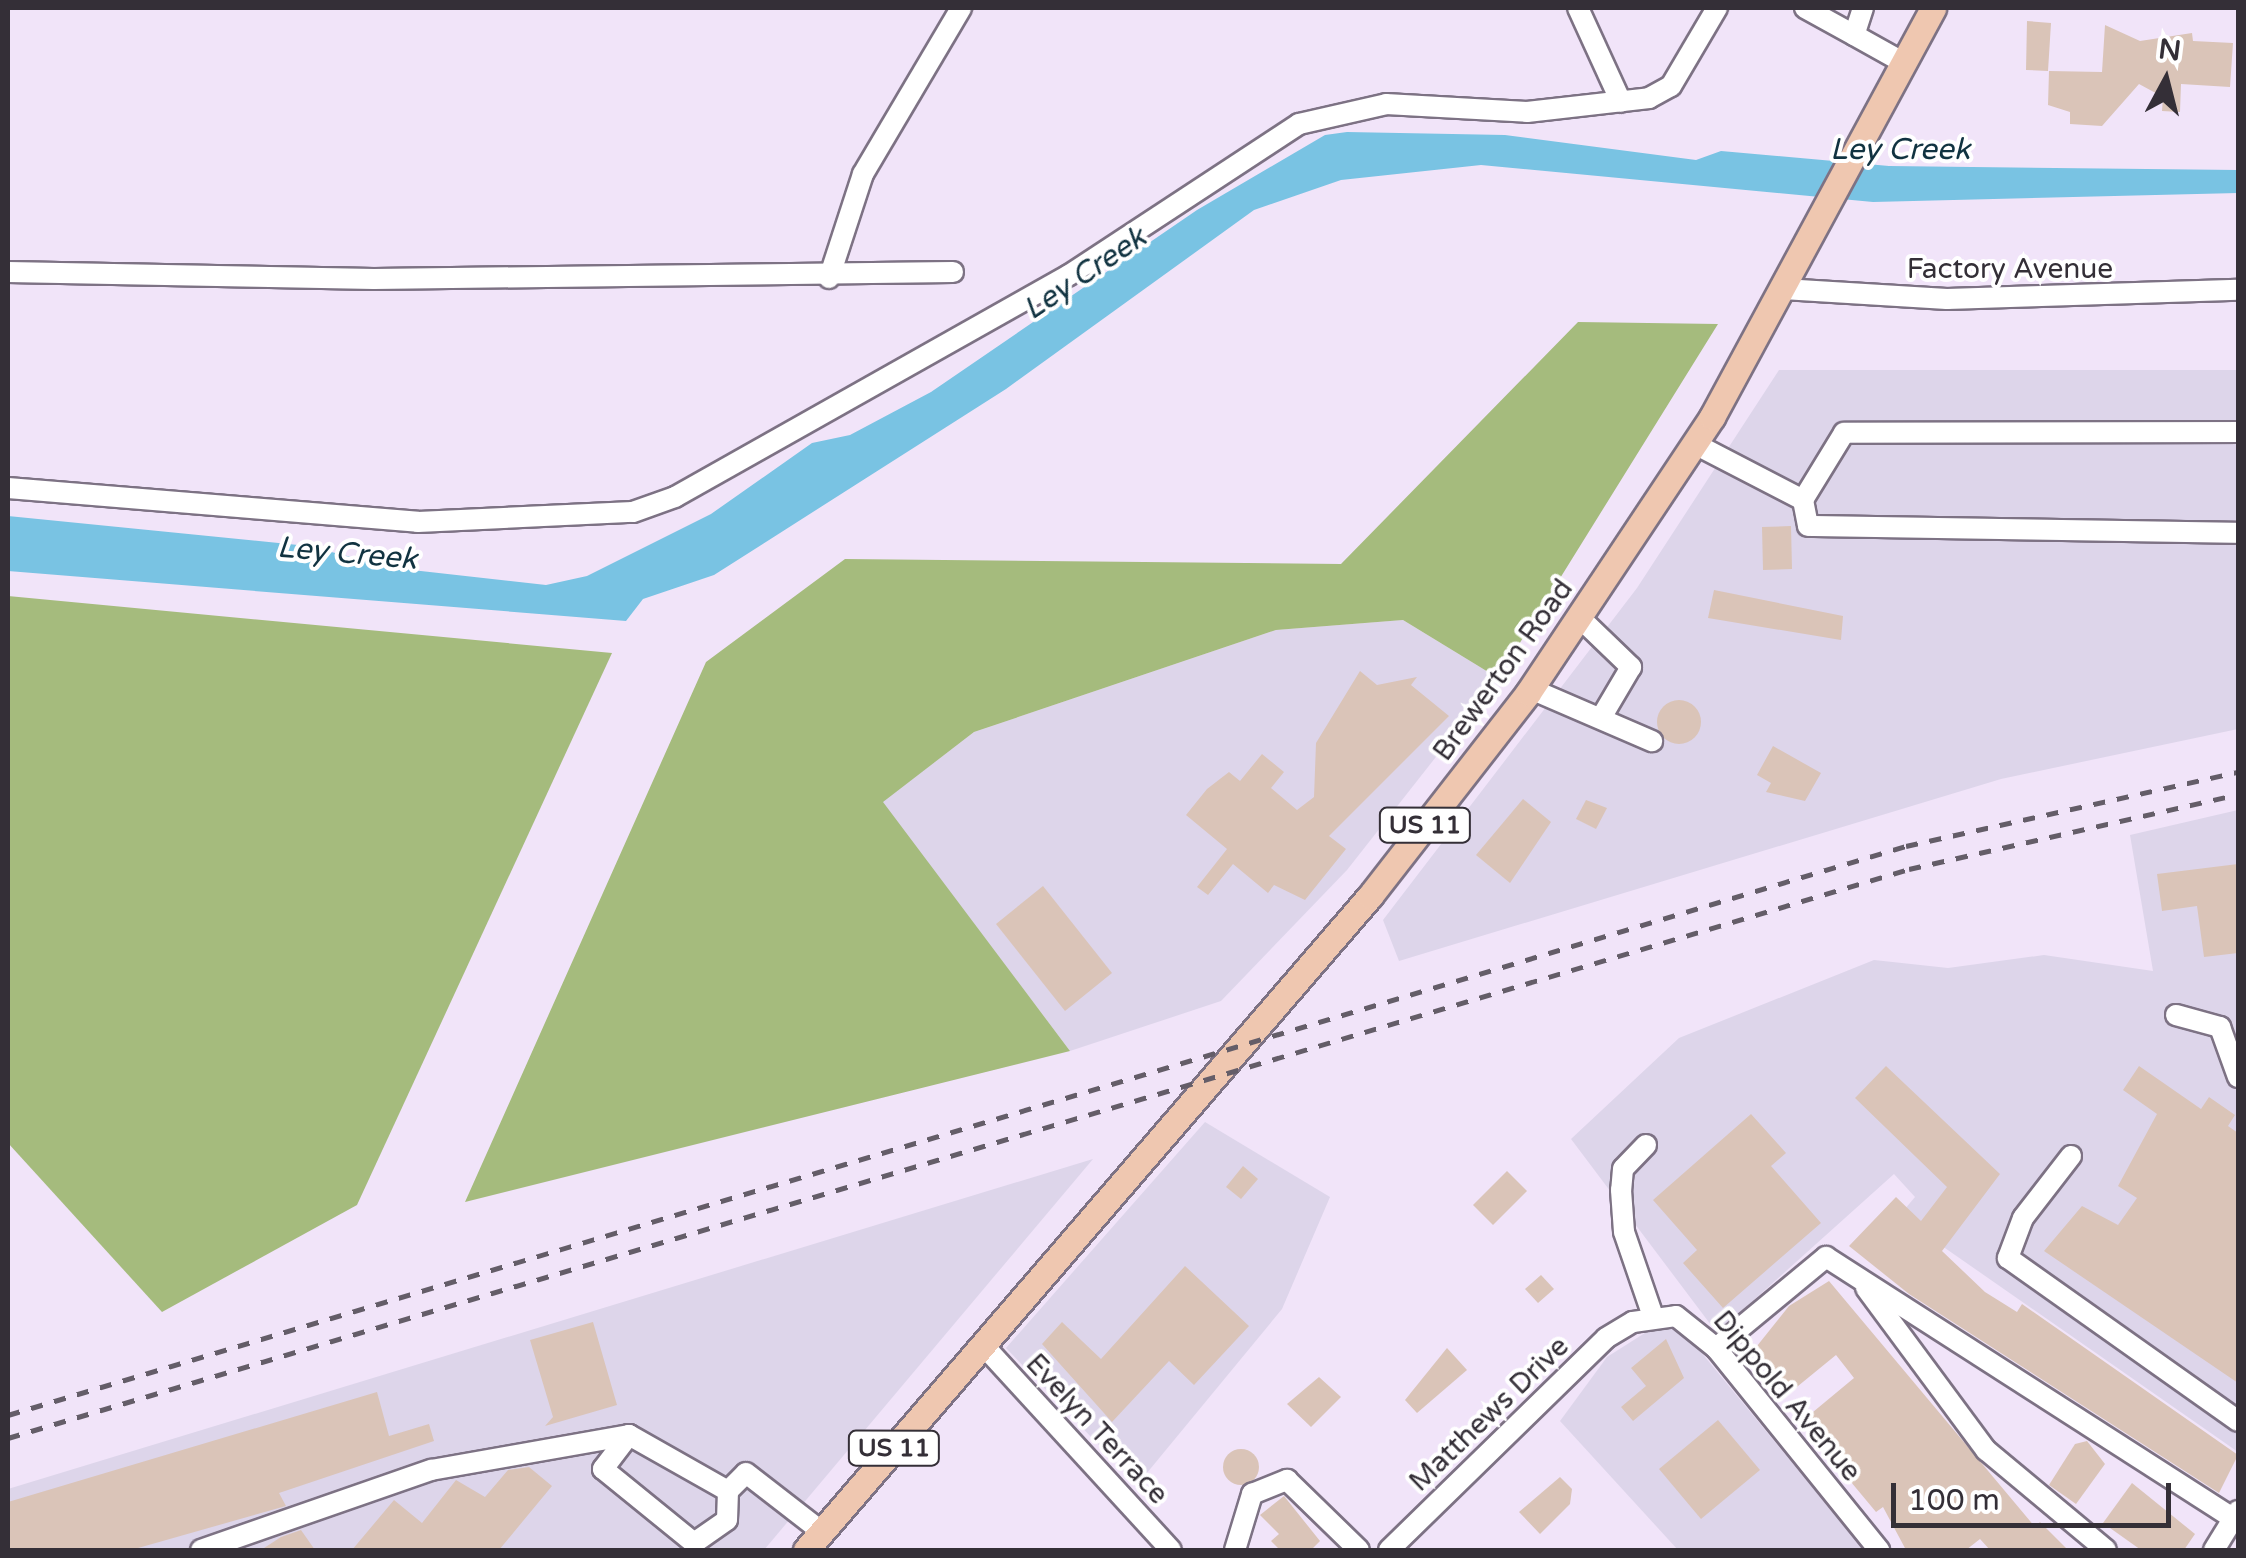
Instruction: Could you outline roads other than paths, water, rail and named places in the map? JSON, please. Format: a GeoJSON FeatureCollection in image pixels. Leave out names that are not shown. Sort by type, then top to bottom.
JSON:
{"type":"FeatureCollection","features":[{"type":"Feature","properties":{"kind":"main road","name":"Brewerton Road"},"geometry":{"type":"LineString","coordinates":[[983,1346],[1370,896],[1531,689],[1694,444],[1783,290],[1933,8]]}},
{"type":"Feature","properties":{"kind":"main road","name":"US 11"},"geometry":{"type":"LineString","coordinates":[[814,1541],[983,1346]]}},
{"type":"Feature","properties":{"kind":"street"},"geometry":{"type":"LineString","coordinates":[[828,278],[863,174],[962,8]]}},
{"type":"Feature","properties":{"kind":"street"},"geometry":{"type":"LineString","coordinates":[[1578,8],[1614,70],[1620,102]]}},
{"type":"Feature","properties":{"kind":"street"},"geometry":{"type":"LineString","coordinates":[[8,488],[378,520],[634,512],[675,498],[1069,275],[1299,124],[1386,104],[1527,112],[1620,102],[1671,86],[1717,8]]}},
{"type":"Feature","properties":{"kind":"street"},"geometry":{"type":"LineString","coordinates":[[1805,8],[1904,63]]}},
{"type":"Feature","properties":{"kind":"street"},"geometry":{"type":"LineString","coordinates":[[1854,35],[1863,8]]}},
{"type":"Feature","properties":{"kind":"street"},"geometry":{"type":"LineString","coordinates":[[8,272],[828,278],[953,272]]}},
{"type":"Feature","properties":{"kind":"street","name":"Factory Avenue"},"geometry":{"type":"LineString","coordinates":[[1783,290],[1946,299],[2238,290]]}},
{"type":"Feature","properties":{"kind":"street"},"geometry":{"type":"LineString","coordinates":[[2238,432],[1844,433],[1803,500],[1808,526],[2238,533]]}},
{"type":"Feature","properties":{"kind":"street"},"geometry":{"type":"LineString","coordinates":[[1694,444],[1803,500]]}},
{"type":"Feature","properties":{"kind":"street"},"geometry":{"type":"LineString","coordinates":[[1580,618],[1631,667],[1602,716]]}},
{"type":"Feature","properties":{"kind":"street"},"geometry":{"type":"LineString","coordinates":[[1531,689],[1602,716],[1652,741]]}},
{"type":"Feature","properties":{"kind":"street"},"geometry":{"type":"LineString","coordinates":[[2176,1016],[2220,1027],[2238,1014]]}},
{"type":"Feature","properties":{"kind":"street"},"geometry":{"type":"LineString","coordinates":[[2220,1027],[2238,1077]]}},
{"type":"Feature","properties":{"kind":"street"},"geometry":{"type":"LineString","coordinates":[[1643,1319],[1620,1190],[1623,1169],[1646,1145]]}},
{"type":"Feature","properties":{"kind":"street"},"geometry":{"type":"LineString","coordinates":[[2071,1156],[2024,1218],[2008,1258],[2238,1421]]}},
{"type":"Feature","properties":{"kind":"street"},"geometry":{"type":"LineString","coordinates":[[1716,1348],[1826,1257],[2236,1515],[2214,1550]]}},
{"type":"Feature","properties":{"kind":"street"},"geometry":{"type":"LineString","coordinates":[[1857,1277],[1986,1450],[2106,1550]]}},
{"type":"Feature","properties":{"kind":"street","name":"Dippold Avenue"},"geometry":{"type":"LineString","coordinates":[[1643,1319],[1694,1324],[1879,1550]]}},
{"type":"Feature","properties":{"kind":"street","name":"Matthews Drive"},"geometry":{"type":"LineString","coordinates":[[1389,1550],[1643,1319]]}},
{"type":"Feature","properties":{"kind":"street","name":"Evelyn Terrace"},"geometry":{"type":"LineString","coordinates":[[983,1346],[1171,1550]]}},
{"type":"Feature","properties":{"kind":"street"},"geometry":{"type":"LineString","coordinates":[[201,1550],[432,1470],[629,1435],[728,1491]]}},
{"type":"Feature","properties":{"kind":"street"},"geometry":{"type":"LineString","coordinates":[[629,1435],[603,1469],[694,1543],[727,1520],[728,1491],[746,1473],[814,1541]]}},
{"type":"Feature","properties":{"kind":"street"},"geometry":{"type":"LineString","coordinates":[[1235,1550],[1252,1494],[1287,1480],[1359,1550]]}},
{"type":"Feature","properties":{"kind":"water"},"geometry":{"type":"Polygon","coordinates":[[[1325,135],[1505,135],[1696,160],[1721,151],[1889,166],[2238,170],[2238,193],[1873,202],[1481,165],[1341,180],[1254,210],[1006,389],[714,575],[643,599],[626,621],[8,571],[8,516],[308,546],[394,568],[546,585],[587,576],[711,514],[812,443],[850,435],[931,392],[1197,210],[1325,135]]]}},
{"type":"Feature","properties":{"kind":"railway"},"geometry":{"type":"LineString","coordinates":[[8,1415],[1906,846],[2238,772]]}},
{"type":"Feature","properties":{"kind":"railway"},"geometry":{"type":"LineString","coordinates":[[8,1438],[1909,869],[2238,794]]}},
{"type":"Feature","properties":{"kind":"water label","name":"Ley Creek"},"geometry":{"type":"Point","coordinates":[1900,150]}},
{"type":"Feature","properties":{"kind":"water label","name":"Ley Creek"},"geometry":{"type":"Point","coordinates":[1085,274]}},
{"type":"Feature","properties":{"kind":"water label","name":"Ley Creek"},"geometry":{"type":"Point","coordinates":[347,554]}}]}
